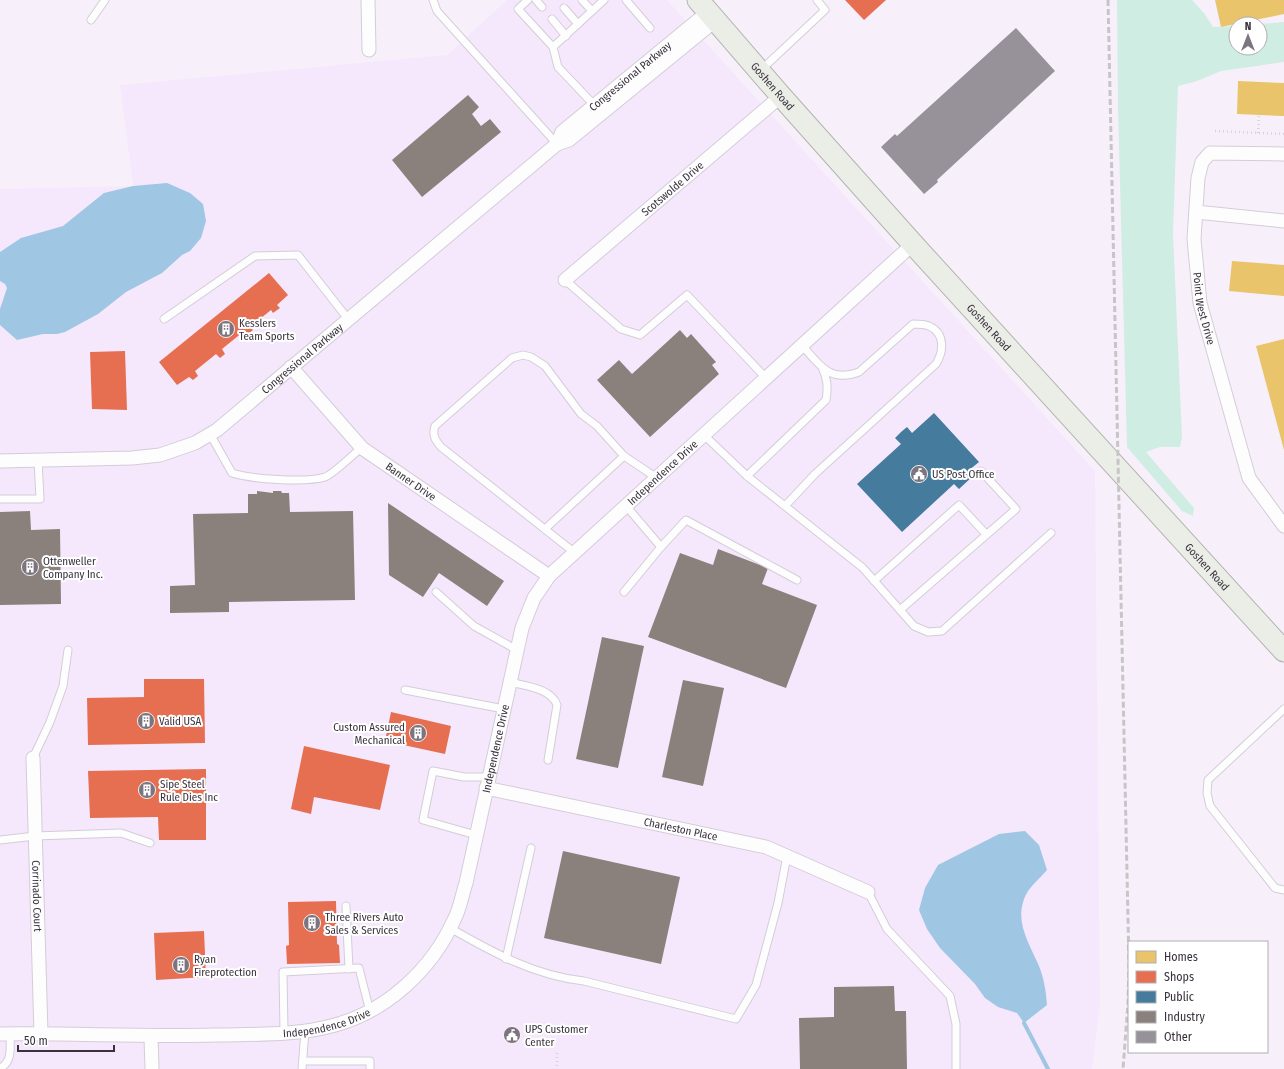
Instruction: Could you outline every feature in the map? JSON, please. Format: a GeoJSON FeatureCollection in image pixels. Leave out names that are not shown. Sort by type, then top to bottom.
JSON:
{"type":"FeatureCollection","features":[{"type":"Feature","properties":{"kind":"main road","name":"Goshen Road"},"geometry":{"type":"LineString","coordinates":[[707,10],[781,96],[913,244],[1283,649]]}},
{"type":"Feature","properties":{"kind":"street"},"geometry":{"type":"LineString","coordinates":[[368,0],[369,50]]}},
{"type":"Feature","properties":{"kind":"street","name":"Congressional Parkway"},"geometry":{"type":"LineString","coordinates":[[0,461],[132,458],[160,455],[182,448],[217,430],[557,144],[569,140],[598,108],[707,10]]}},
{"type":"Feature","properties":{"kind":"street","name":"Scotswolde Drive"},"geometry":{"type":"LineString","coordinates":[[565,280],[781,96]]}},
{"type":"Feature","properties":{"kind":"street","name":"Point West Drive"},"geometry":{"type":"LineString","coordinates":[[1284,154],[1210,153],[1202,162],[1198,178],[1194,239],[1200,303],[1249,478],[1284,526]]}},
{"type":"Feature","properties":{"kind":"street"},"geometry":{"type":"LineString","coordinates":[[1196,212],[1284,221]]}},
{"type":"Feature","properties":{"kind":"street","name":"Independence Drive"},"geometry":{"type":"LineString","coordinates":[[5,1034],[41,1033],[151,1037],[305,1031],[335,1026],[370,1012],[390,999],[420,971],[438,948],[454,920],[466,883],[522,628],[534,598],[549,576],[913,244]]}},
{"type":"Feature","properties":{"kind":"street","name":"Banner Drive"},"geometry":{"type":"LineString","coordinates":[[291,367],[361,448],[549,576]]}},
{"type":"Feature","properties":{"kind":"street","name":"Corrinado Court"},"geometry":{"type":"LineString","coordinates":[[33,758],[41,1033]]}},
{"type":"Feature","properties":{"kind":"street","name":"Charleston Place"},"geometry":{"type":"LineString","coordinates":[[488,782],[766,847],[868,892]]}},
{"type":"Feature","properties":{"kind":"street"},"geometry":{"type":"LineString","coordinates":[[151,1037],[152,1069]]}},
{"type":"Feature","properties":{"kind":"lane"},"geometry":{"type":"LineString","coordinates":[[91,20],[105,0]]}},
{"type":"Feature","properties":{"kind":"lane"},"geometry":{"type":"LineString","coordinates":[[434,0],[437,11],[557,144]]}},
{"type":"Feature","properties":{"kind":"lane"},"geometry":{"type":"LineString","coordinates":[[528,0],[518,9],[553,47],[558,67],[598,108]]}},
{"type":"Feature","properties":{"kind":"lane"},"geometry":{"type":"LineString","coordinates":[[536,0],[542,7]]}},
{"type":"Feature","properties":{"kind":"lane"},"geometry":{"type":"LineString","coordinates":[[582,0],[592,11]]}},
{"type":"Feature","properties":{"kind":"lane"},"geometry":{"type":"LineString","coordinates":[[553,47],[604,0]]}},
{"type":"Feature","properties":{"kind":"lane"},"geometry":{"type":"LineString","coordinates":[[626,0],[650,28]]}},
{"type":"Feature","properties":{"kind":"lane"},"geometry":{"type":"LineString","coordinates":[[759,71],[825,10],[817,0]]}},
{"type":"Feature","properties":{"kind":"lane"},"geometry":{"type":"LineString","coordinates":[[564,8],[578,24]]}},
{"type":"Feature","properties":{"kind":"lane"},"geometry":{"type":"LineString","coordinates":[[552,19],[566,36]]}},
{"type":"Feature","properties":{"kind":"lane"},"geometry":{"type":"LineString","coordinates":[[164,319],[255,256],[298,255],[348,320]]}},
{"type":"Feature","properties":{"kind":"lane"},"geometry":{"type":"LineString","coordinates":[[565,280],[621,329],[640,335],[687,295],[766,378]]}},
{"type":"Feature","properties":{"kind":"lane"},"geometry":{"type":"LineString","coordinates":[[785,506],[815,474],[936,364],[941,356],[942,343],[939,333],[928,325],[913,324],[859,372],[849,376],[823,370]]}},
{"type":"Feature","properties":{"kind":"lane"},"geometry":{"type":"LineString","coordinates":[[747,476],[826,400],[827,384],[823,370],[802,345]]}},
{"type":"Feature","properties":{"kind":"lane"},"geometry":{"type":"LineString","coordinates":[[575,553],[441,447],[435,440],[433,433],[435,426],[512,358],[523,355],[531,357],[545,366],[581,414],[597,426],[624,456],[657,478]]}},
{"type":"Feature","properties":{"kind":"lane"},"geometry":{"type":"LineString","coordinates":[[210,434],[232,473],[245,477],[293,480],[326,477],[361,448]]}},
{"type":"Feature","properties":{"kind":"lane"},"geometry":{"type":"LineString","coordinates":[[704,435],[747,476],[863,568],[914,626],[928,632],[942,631],[1051,533]]}},
{"type":"Feature","properties":{"kind":"lane"},"geometry":{"type":"LineString","coordinates":[[545,529],[624,456]]}},
{"type":"Feature","properties":{"kind":"lane"},"geometry":{"type":"LineString","coordinates":[[0,499],[40,499],[38,460]]}},
{"type":"Feature","properties":{"kind":"lane"},"geometry":{"type":"LineString","coordinates":[[900,610],[1016,509],[981,471]]}},
{"type":"Feature","properties":{"kind":"lane"},"geometry":{"type":"LineString","coordinates":[[874,581],[959,505],[986,534]]}},
{"type":"Feature","properties":{"kind":"lane"},"geometry":{"type":"LineString","coordinates":[[626,507],[661,547]]}},
{"type":"Feature","properties":{"kind":"lane"},"geometry":{"type":"LineString","coordinates":[[624,592],[661,547],[686,520],[797,580]]}},
{"type":"Feature","properties":{"kind":"lane"},"geometry":{"type":"LineString","coordinates":[[436,592],[474,626],[516,650]]}},
{"type":"Feature","properties":{"kind":"lane"},"geometry":{"type":"LineString","coordinates":[[33,758],[50,722],[63,686],[68,650]]}},
{"type":"Feature","properties":{"kind":"lane"},"geometry":{"type":"LineString","coordinates":[[510,682],[549,693],[557,705],[548,760]]}},
{"type":"Feature","properties":{"kind":"lane"},"geometry":{"type":"LineString","coordinates":[[405,690],[504,709]]}},
{"type":"Feature","properties":{"kind":"lane"},"geometry":{"type":"LineString","coordinates":[[1284,709],[1208,780],[1207,793],[1210,806],[1275,888],[1284,890]]}},
{"type":"Feature","properties":{"kind":"lane"},"geometry":{"type":"LineString","coordinates":[[476,835],[423,820],[433,771],[488,782]]}},
{"type":"Feature","properties":{"kind":"lane"},"geometry":{"type":"LineString","coordinates":[[0,840],[35,836],[121,834],[150,843]]}},
{"type":"Feature","properties":{"kind":"lane"},"geometry":{"type":"LineString","coordinates":[[506,959],[531,848]]}},
{"type":"Feature","properties":{"kind":"lane"},"geometry":{"type":"LineString","coordinates":[[450,928],[506,959],[561,978],[584,981],[736,1019],[756,985],[778,903],[787,856]]}},
{"type":"Feature","properties":{"kind":"lane"},"geometry":{"type":"LineString","coordinates":[[868,892],[887,929],[950,996],[956,1024],[956,1069]]}},
{"type":"Feature","properties":{"kind":"lane"},"geometry":{"type":"LineString","coordinates":[[346,906],[349,969]]}},
{"type":"Feature","properties":{"kind":"lane"},"geometry":{"type":"LineString","coordinates":[[284,1032],[283,972],[359,968],[370,1012]]}},
{"type":"Feature","properties":{"kind":"lane"},"geometry":{"type":"LineString","coordinates":[[302,1069],[305,1031]]}},
{"type":"Feature","properties":{"kind":"lane"},"geometry":{"type":"LineString","coordinates":[[0,1068],[8,1061],[10,1054],[5,1034]]}},
{"type":"Feature","properties":{"kind":"lane"},"geometry":{"type":"LineString","coordinates":[[303,1061],[370,1061],[370,1069]]}},
{"type":"Feature","properties":{"kind":"path"},"geometry":{"type":"LineString","coordinates":[[1258,133],[1259,116]]}},
{"type":"Feature","properties":{"kind":"path"},"geometry":{"type":"LineString","coordinates":[[1215,131],[1284,134]]}},
{"type":"Feature","properties":{"kind":"path"},"geometry":{"type":"LineString","coordinates":[[557,1053],[557,1067]]}},
{"type":"Feature","properties":{"kind":"shaded area"},"geometry":{"type":"Polygon","coordinates":[[[507,0],[667,0],[1095,471],[1100,1005],[1092,1069],[0,1069],[0,189],[133,186],[120,85],[447,55],[507,0]]]}},
{"type":"Feature","properties":{"kind":"green space"},"geometry":{"type":"Polygon","coordinates":[[[1117,0],[1192,0],[1204,13],[1213,27],[1228,26],[1228,56],[1268,56],[1268,23],[1284,22],[1284,62],[1221,71],[1197,81],[1178,86],[1173,234],[1182,437],[1180,447],[1160,447],[1146,452],[1194,508],[1193,516],[1182,511],[1127,447],[1118,107],[1117,0]]]}},
{"type":"Feature","properties":{"kind":"water"},"geometry":{"type":"Polygon","coordinates":[[[167,183],[190,193],[203,204],[206,221],[201,238],[190,251],[182,255],[162,273],[126,292],[98,314],[65,332],[57,334],[43,334],[17,340],[0,325],[0,309],[7,288],[5,284],[0,281],[0,252],[21,238],[63,226],[104,193],[133,186],[167,183]]]}},
{"type":"Feature","properties":{"kind":"water"},"geometry":{"type":"Polygon","coordinates":[[[1025,831],[1039,845],[1047,870],[1028,891],[1023,901],[1021,911],[1023,929],[1042,976],[1047,1005],[1024,1023],[1017,1013],[998,1007],[985,998],[975,984],[940,948],[927,929],[919,910],[925,888],[938,865],[999,834],[1025,831]]]}},
{"type":"Feature","properties":{"kind":"building: Homes"},"geometry":{"type":"Polygon","coordinates":[[[1215,0],[1284,0],[1284,14],[1268,17],[1268,16],[1228,16],[1228,26],[1221,27],[1215,0]]]}},
{"type":"Feature","properties":{"kind":"building: Homes"},"geometry":{"type":"Polygon","coordinates":[[[1238,81],[1284,83],[1284,116],[1237,114],[1238,81]]]}},
{"type":"Feature","properties":{"kind":"building: Homes"},"geometry":{"type":"Polygon","coordinates":[[[1232,261],[1284,265],[1284,296],[1229,291],[1232,261]]]}},
{"type":"Feature","properties":{"kind":"building: Homes"},"geometry":{"type":"Polygon","coordinates":[[[1284,339],[1284,450],[1256,346],[1284,339]]]}},
{"type":"Feature","properties":{"kind":"building: Shops"},"geometry":{"type":"Polygon","coordinates":[[[845,0],[886,0],[864,20],[845,0]]]}},
{"type":"Feature","properties":{"kind":"building: Shops","name":"Kesslers Team Sports"},"geometry":{"type":"Polygon","coordinates":[[[269,273],[288,295],[277,305],[280,308],[273,313],[271,310],[250,327],[253,330],[247,335],[243,332],[222,349],[225,354],[220,358],[216,354],[195,371],[198,376],[193,380],[189,377],[177,385],[159,362],[269,273]]]}},
{"type":"Feature","properties":{"kind":"building: Shops"},"geometry":{"type":"Polygon","coordinates":[[[125,351],[127,410],[92,409],[90,352],[125,351]]]}},
{"type":"Feature","properties":{"kind":"building: Shops","name":"Valid USA"},"geometry":{"type":"Polygon","coordinates":[[[144,679],[204,679],[205,743],[88,745],[87,698],[144,697],[144,679]]]}},
{"type":"Feature","properties":{"kind":"building: Shops","name":"Custom Assured Mechanical"},"geometry":{"type":"Polygon","coordinates":[[[391,712],[451,726],[445,754],[385,741],[391,712]]]}},
{"type":"Feature","properties":{"kind":"building: Shops"},"geometry":{"type":"Polygon","coordinates":[[[304,746],[390,765],[380,810],[314,797],[311,814],[291,809],[304,746]]]}},
{"type":"Feature","properties":{"kind":"building: Shops","name":"Sipe Steel Rule Dies Inc"},"geometry":{"type":"Polygon","coordinates":[[[206,769],[206,840],[159,840],[158,817],[90,818],[88,771],[206,769]]]}},
{"type":"Feature","properties":{"kind":"building: Shops","name":"Three Rivers Auto Sales & Services"},"geometry":{"type":"Polygon","coordinates":[[[336,901],[337,944],[339,945],[340,963],[287,964],[286,946],[289,945],[288,902],[336,901]]]}},
{"type":"Feature","properties":{"kind":"building: Shops","name":"Ryan Fireprotection"},"geometry":{"type":"Polygon","coordinates":[[[204,931],[206,977],[156,980],[154,933],[204,931]]]}},
{"type":"Feature","properties":{"kind":"building: Public","name":"US Post Office"},"geometry":{"type":"Polygon","coordinates":[[[934,413],[979,462],[968,471],[973,476],[959,489],[954,484],[902,532],[857,484],[901,444],[895,438],[901,432],[907,427],[912,433],[934,413]]]}},
{"type":"Feature","properties":{"kind":"building: Industry"},"geometry":{"type":"Polygon","coordinates":[[[468,95],[479,107],[472,114],[481,126],[490,119],[501,132],[422,197],[392,160],[468,95]]]}},
{"type":"Feature","properties":{"kind":"building: Industry"},"geometry":{"type":"Polygon","coordinates":[[[680,330],[687,338],[691,334],[716,362],[712,365],[719,374],[650,437],[597,380],[619,360],[632,374],[680,330]]]}},
{"type":"Feature","properties":{"kind":"building: Industry"},"geometry":{"type":"Polygon","coordinates":[[[257,491],[273,493],[273,491],[281,491],[282,493],[289,493],[290,512],[353,511],[355,600],[229,602],[229,612],[170,613],[170,586],[195,585],[193,514],[248,513],[248,494],[257,494],[257,491]]]}},
{"type":"Feature","properties":{"kind":"building: Industry"},"geometry":{"type":"Polygon","coordinates":[[[388,503],[504,581],[487,606],[439,573],[423,597],[389,575],[388,503]]]}},
{"type":"Feature","properties":{"kind":"building: Industry","name":"Ottenweller Company Inc."},"geometry":{"type":"Polygon","coordinates":[[[30,511],[31,530],[60,529],[61,604],[0,605],[0,512],[30,511]]]}},
{"type":"Feature","properties":{"kind":"building: Industry"},"geometry":{"type":"Polygon","coordinates":[[[718,549],[768,568],[762,584],[817,605],[786,688],[648,637],[680,553],[713,565],[718,549]]]}},
{"type":"Feature","properties":{"kind":"building: Industry"},"geometry":{"type":"Polygon","coordinates":[[[602,637],[644,646],[618,768],[576,759],[602,637]]]}},
{"type":"Feature","properties":{"kind":"building: Industry"},"geometry":{"type":"Polygon","coordinates":[[[683,680],[724,688],[703,786],[662,777],[683,680]]]}},
{"type":"Feature","properties":{"kind":"building: Industry"},"geometry":{"type":"Polygon","coordinates":[[[563,851],[680,877],[661,964],[544,938],[563,851]]]}},
{"type":"Feature","properties":{"kind":"building: Industry"},"geometry":{"type":"Polygon","coordinates":[[[894,986],[895,1011],[906,1011],[907,1069],[800,1069],[799,1018],[834,1017],[834,987],[894,986]]]}},
{"type":"Feature","properties":{"kind":"building: Other"},"geometry":{"type":"Polygon","coordinates":[[[1016,28],[1055,71],[937,180],[938,182],[924,194],[881,147],[895,134],[897,136],[1016,28]]]}},
{"type":"Feature","properties":{"kind":"waterway"},"geometry":{"type":"LineString","coordinates":[[1024,1023],[1048,1069]]}},
{"type":"Feature","properties":{"kind":"railway"},"geometry":{"type":"LineString","coordinates":[[1108,0],[1128,941]]}},
{"type":"Feature","properties":{"kind":"railway"},"geometry":{"type":"LineString","coordinates":[[1123,1069],[1128,1003]]}},
{"type":"Feature","properties":{"kind":"place","name":"Kesslers Team Sports"},"geometry":{"type":"Point","coordinates":[226,329]}},
{"type":"Feature","properties":{"kind":"place","name":"US Post Office"},"geometry":{"type":"Point","coordinates":[919,474]}},
{"type":"Feature","properties":{"kind":"place","name":"Ottenweller Company Inc."},"geometry":{"type":"Point","coordinates":[30,567]}},
{"type":"Feature","properties":{"kind":"place","name":"Valid USA"},"geometry":{"type":"Point","coordinates":[146,721]}},
{"type":"Feature","properties":{"kind":"place","name":"Custom Assured Mechanical"},"geometry":{"type":"Point","coordinates":[418,733]}},
{"type":"Feature","properties":{"kind":"place","name":"Sipe Steel Rule Dies Inc"},"geometry":{"type":"Point","coordinates":[147,790]}},
{"type":"Feature","properties":{"kind":"place","name":"Three Rivers Auto Sales & Services"},"geometry":{"type":"Point","coordinates":[312,923]}},
{"type":"Feature","properties":{"kind":"place","name":"Ryan Fireprotection"},"geometry":{"type":"Point","coordinates":[181,965]}},
{"type":"Feature","properties":{"kind":"place","name":"UPS Customer Center"},"geometry":{"type":"Point","coordinates":[512,1035]}}]}
